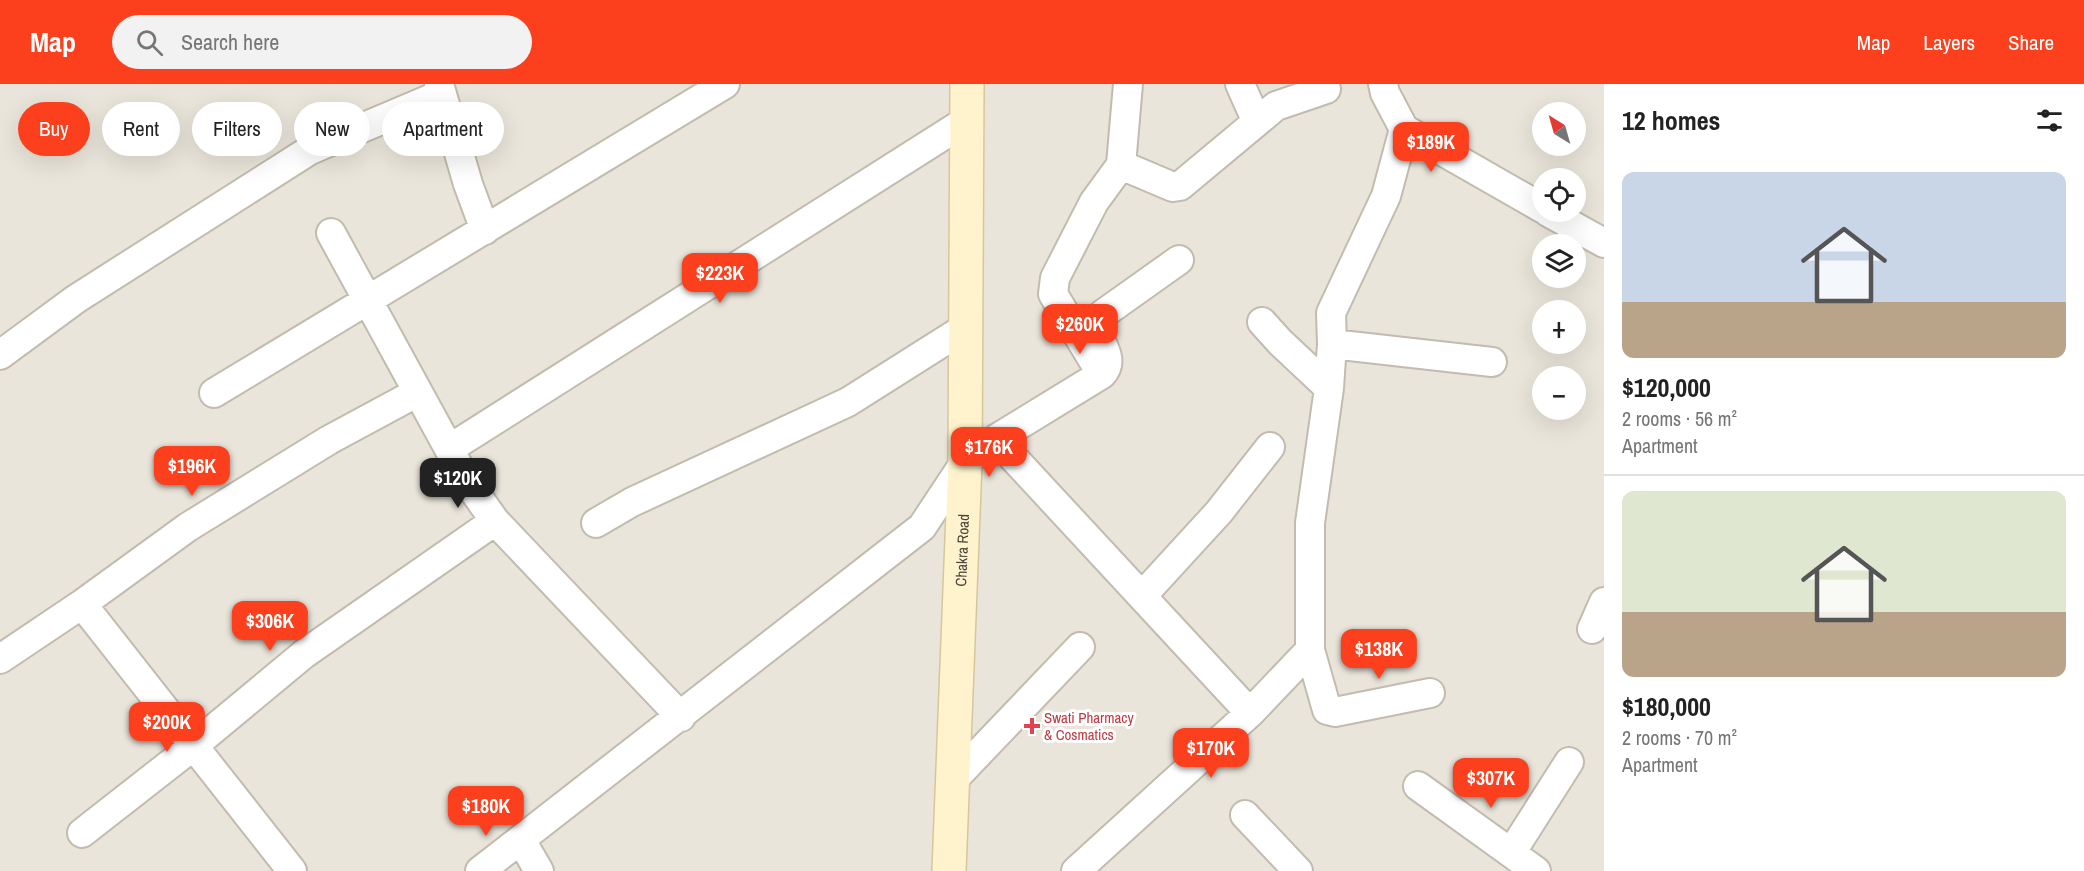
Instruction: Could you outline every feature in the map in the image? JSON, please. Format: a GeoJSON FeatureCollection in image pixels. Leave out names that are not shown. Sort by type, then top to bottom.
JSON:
{"type":"FeatureCollection","features":[{"type":"Feature","properties":{"kind":"main road","name":"Chakra Road"},"geometry":{"type":"LineString","coordinates":[[949,871],[964,462],[967,84]]}},
{"type":"Feature","properties":{"kind":"street"},"geometry":{"type":"LineString","coordinates":[[214,393],[725,84]]}},
{"type":"Feature","properties":{"kind":"street"},"geometry":{"type":"LineString","coordinates":[[1102,374],[1053,294],[1055,278],[1094,202],[1121,165],[1128,84]]}},
{"type":"Feature","properties":{"kind":"street"},"geometry":{"type":"LineString","coordinates":[[1240,84],[1256,120]]}},
{"type":"Feature","properties":{"kind":"street"},"geometry":{"type":"LineString","coordinates":[[1383,84],[1385,93],[1404,129],[1532,202]]}},
{"type":"Feature","properties":{"kind":"street"},"geometry":{"type":"LineString","coordinates":[[0,355],[76,299],[310,150],[441,89],[468,184],[484,230]]}},
{"type":"Feature","properties":{"kind":"street"},"geometry":{"type":"LineString","coordinates":[[1121,165],[1173,187],[1180,186],[1256,120],[1276,106],[1326,89]]}},
{"type":"Feature","properties":{"kind":"street"},"geometry":{"type":"LineString","coordinates":[[449,448],[966,121]]}},
{"type":"Feature","properties":{"kind":"street"},"geometry":{"type":"LineString","coordinates":[[1404,129],[1386,196],[1331,313],[1332,344],[1329,388],[1310,523],[1310,650],[1328,710],[1335,712],[1430,693]]}},
{"type":"Feature","properties":{"kind":"street"},"geometry":{"type":"LineString","coordinates":[[1566,222],[1604,243]]}},
{"type":"Feature","properties":{"kind":"street"},"geometry":{"type":"LineString","coordinates":[[331,233],[466,480],[495,521],[681,717]]}},
{"type":"Feature","properties":{"kind":"street"},"geometry":{"type":"LineString","coordinates":[[480,871],[681,717],[744,663],[922,527],[964,462],[996,439],[1102,374],[1108,368],[1109,358],[1098,340],[1095,326],[1103,314],[1179,260]]}},
{"type":"Feature","properties":{"kind":"street"},"geometry":{"type":"LineString","coordinates":[[1262,322],[1329,388]]}},
{"type":"Feature","properties":{"kind":"street"},"geometry":{"type":"LineString","coordinates":[[596,523],[632,502],[849,402],[965,328]]}},
{"type":"Feature","properties":{"kind":"street"},"geometry":{"type":"LineString","coordinates":[[1332,344],[1492,362]]}},
{"type":"Feature","properties":{"kind":"street"},"geometry":{"type":"LineString","coordinates":[[0,659],[82,604],[188,527],[329,440],[418,392]]}},
{"type":"Feature","properties":{"kind":"street"},"geometry":{"type":"LineString","coordinates":[[996,439],[1250,713]]}},
{"type":"Feature","properties":{"kind":"street"},"geometry":{"type":"LineString","coordinates":[[1142,596],[1219,512],[1270,447]]}},
{"type":"Feature","properties":{"kind":"street"},"geometry":{"type":"LineString","coordinates":[[82,833],[192,747],[303,654],[495,521]]}},
{"type":"Feature","properties":{"kind":"street"},"geometry":{"type":"LineString","coordinates":[[1592,629],[1604,602]]}},
{"type":"Feature","properties":{"kind":"street"},"geometry":{"type":"LineString","coordinates":[[82,604],[192,747],[292,871]]}},
{"type":"Feature","properties":{"kind":"street"},"geometry":{"type":"LineString","coordinates":[[952,781],[1080,648]]}},
{"type":"Feature","properties":{"kind":"street"},"geometry":{"type":"LineString","coordinates":[[1076,871],[1250,713],[1310,650]]}},
{"type":"Feature","properties":{"kind":"street"},"geometry":{"type":"LineString","coordinates":[[1511,853],[1569,762]]}},
{"type":"Feature","properties":{"kind":"street"},"geometry":{"type":"LineString","coordinates":[[1418,786],[1536,871]]}},
{"type":"Feature","properties":{"kind":"street"},"geometry":{"type":"LineString","coordinates":[[1245,815],[1298,871]]}},
{"type":"Feature","properties":{"kind":"street"},"geometry":{"type":"LineString","coordinates":[[521,840],[539,871]]}},
{"type":"Feature","properties":{"kind":"shaded area"},"geometry":{"type":"Polygon","coordinates":[[[0,84],[1604,84],[1604,871],[0,871],[0,84]]]}},
{"type":"Feature","properties":{"kind":"place","name":"Swati Pharmacy & Cosmatics"},"geometry":{"type":"Point","coordinates":[1032,726]}}]}
